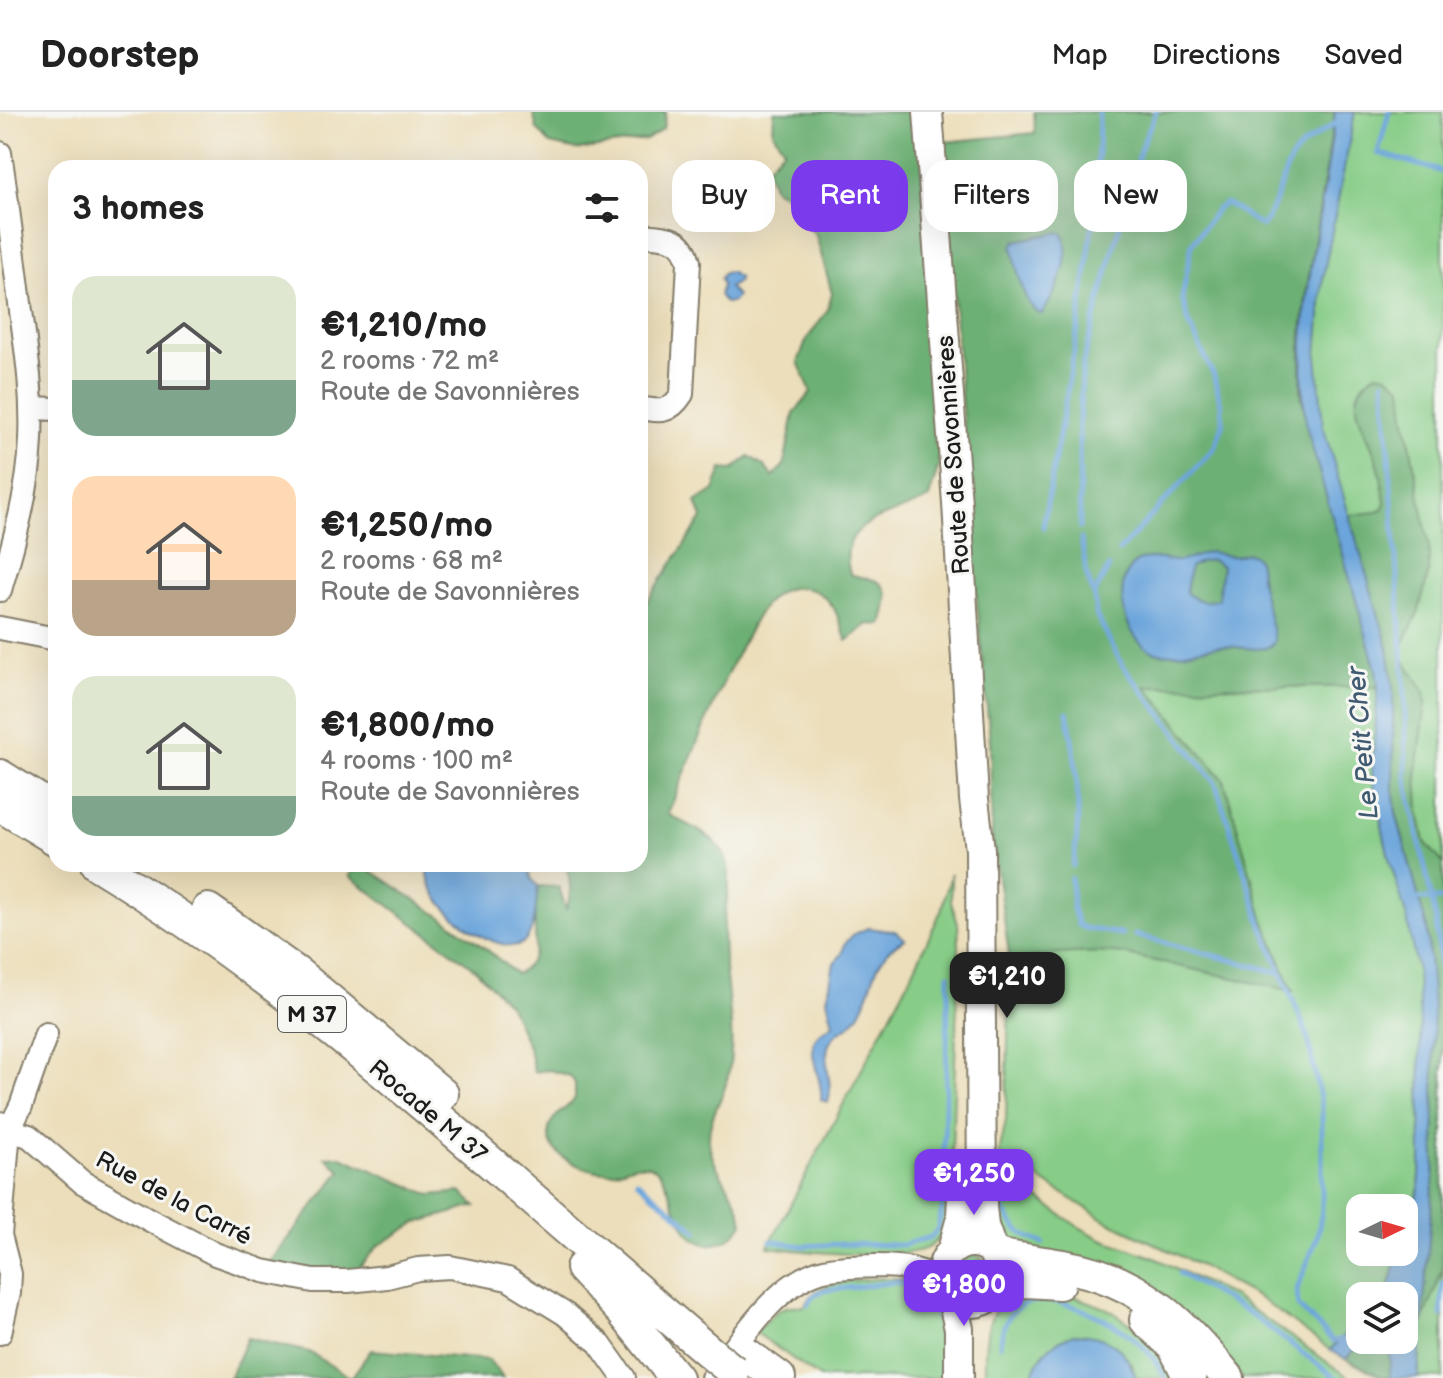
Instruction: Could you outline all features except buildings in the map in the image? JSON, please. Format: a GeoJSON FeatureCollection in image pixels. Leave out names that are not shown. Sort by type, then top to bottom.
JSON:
{"type":"FeatureCollection","features":[{"type":"Feature","properties":{"kind":"highway"},"geometry":{"type":"LineString","coordinates":[[0,776],[48,806]]}},
{"type":"Feature","properties":{"kind":"highway"},"geometry":{"type":"LineString","coordinates":[[0,805],[48,834]]}},
{"type":"Feature","properties":{"kind":"highway","name":"Rocade M 37"},"geometry":{"type":"LineString","coordinates":[[109,872],[216,941],[330,1028],[728,1362],[779,1378]]}},
{"type":"Feature","properties":{"kind":"highway","name":"Rocade M 37"},"geometry":{"type":"LineString","coordinates":[[150,872],[229,923],[373,1034],[620,1250],[728,1362]]}},
{"type":"Feature","properties":{"kind":"highway"},"geometry":{"type":"LineString","coordinates":[[486,1160],[523,1209],[622,1311],[676,1378]]}},
{"type":"Feature","properties":{"kind":"highway"},"geometry":{"type":"LineString","coordinates":[[994,1273],[1081,1270],[1109,1279],[1136,1292],[1184,1327],[1228,1378]]}},
{"type":"Feature","properties":{"kind":"highway"},"geometry":{"type":"LineString","coordinates":[[994,1273],[1080,1288],[1141,1316],[1163,1335],[1180,1357],[1190,1378]]}},
{"type":"Feature","properties":{"kind":"main road","name":"Route de Savonnières"},"geometry":{"type":"LineString","coordinates":[[928,112],[982,886],[982,1207],[994,1273],[977,1335],[975,1378]]}},
{"type":"Feature","properties":{"kind":"main road","name":"Route de Savonnières"},"geometry":{"type":"LineString","coordinates":[[950,1252],[961,1218],[974,799]]}},
{"type":"Feature","properties":{"kind":"main road"},"geometry":{"type":"LineString","coordinates":[[948,1290],[957,1299],[972,1303],[994,1273],[977,1243],[959,1245],[950,1252],[942,1267],[948,1290],[959,1329],[959,1378]]}},
{"type":"Feature","properties":{"kind":"street"},"geometry":{"type":"LineString","coordinates":[[0,153],[3,197],[29,364],[32,408],[27,479],[0,590]]}},
{"type":"Feature","properties":{"kind":"street"},"geometry":{"type":"LineString","coordinates":[[648,236],[675,239],[682,245],[689,262],[682,394],[669,410],[648,410]]}},
{"type":"Feature","properties":{"kind":"street"},"geometry":{"type":"LineString","coordinates":[[32,408],[48,409]]}},
{"type":"Feature","properties":{"kind":"street"},"geometry":{"type":"LineString","coordinates":[[0,628],[48,637]]}},
{"type":"Feature","properties":{"kind":"street"},"geometry":{"type":"LineString","coordinates":[[0,1333],[10,1274],[0,1235],[4,1127],[21,1106],[46,1034]]}},
{"type":"Feature","properties":{"kind":"street","name":"Rue de la Carré"},"geometry":{"type":"LineString","coordinates":[[4,1127],[29,1136],[82,1182],[148,1219],[215,1254],[263,1271],[313,1281],[348,1281],[450,1267],[508,1279],[565,1314],[599,1343],[624,1378]]}},
{"type":"Feature","properties":{"kind":"street"},"geometry":{"type":"LineString","coordinates":[[728,1362],[763,1313],[803,1278],[829,1269],[905,1267],[950,1252]]}},
{"type":"Feature","properties":{"kind":"street"},"geometry":{"type":"LineString","coordinates":[[905,1267],[930,1275],[948,1290]]}},
{"type":"Feature","properties":{"kind":"green space"},"geometry":{"type":"Polygon","coordinates":[[[533,112],[666,112],[663,129],[646,140],[578,150],[550,144],[537,129],[533,112]]]}},
{"type":"Feature","properties":{"kind":"green space"},"geometry":{"type":"Polygon","coordinates":[[[774,112],[919,112],[939,465],[929,498],[871,522],[859,530],[851,541],[847,555],[850,574],[878,582],[886,591],[887,604],[882,625],[868,624],[847,641],[835,611],[821,595],[798,588],[781,591],[774,596],[755,619],[731,667],[668,814],[714,842],[725,857],[729,873],[723,943],[731,1019],[731,1057],[726,1084],[711,1123],[709,1140],[715,1162],[737,1202],[743,1224],[727,1240],[704,1244],[693,1238],[684,1227],[667,1186],[652,1167],[641,1165],[610,1172],[600,1171],[578,1165],[559,1153],[549,1136],[550,1125],[575,1098],[575,1083],[570,1076],[549,1070],[534,1072],[529,1049],[510,1006],[475,969],[349,876],[352,872],[373,872],[449,922],[516,974],[530,962],[535,947],[538,886],[559,887],[566,909],[570,893],[567,872],[648,872],[648,600],[702,518],[696,502],[714,490],[722,469],[733,470],[749,456],[773,477],[784,465],[794,413],[811,392],[798,362],[807,339],[827,311],[832,293],[814,232],[908,232],[908,160],[791,160],[791,198],[775,190],[774,160],[784,149],[773,132],[774,112]]]}},
{"type":"Feature","properties":{"kind":"green space"},"geometry":{"type":"Polygon","coordinates":[[[1034,112],[1335,112],[1307,288],[1301,342],[1301,395],[1376,670],[1378,687],[1146,686],[1224,780],[1263,918],[1293,991],[1123,954],[1066,953],[1010,961],[992,837],[990,741],[949,232],[1058,232],[1058,160],[946,160],[945,142],[1035,133],[1034,112]]]}},
{"type":"Feature","properties":{"kind":"green space"},"geometry":{"type":"Polygon","coordinates":[[[1160,112],[1443,112],[1443,1075],[1420,1081],[1421,1158],[1417,1194],[1346,1194],[1346,1266],[1395,1266],[1391,1282],[1346,1282],[1346,1332],[1330,1350],[1261,1299],[1109,1222],[999,1154],[1006,1120],[1010,961],[1043,955],[983,666],[981,639],[1119,232],[1187,232],[1187,160],[1144,160],[1160,112]]]}},
{"type":"Feature","properties":{"kind":"green space"},"geometry":{"type":"Polygon","coordinates":[[[1377,373],[1387,375],[1402,387],[1429,546],[1429,571],[1418,614],[1402,646],[1401,655],[1425,692],[1417,770],[1419,812],[1425,842],[1443,863],[1443,1269],[1422,1324],[1435,1162],[1433,1008],[1427,929],[1396,813],[1393,688],[1388,648],[1349,515],[1377,512],[1385,502],[1378,463],[1362,424],[1357,402],[1365,382],[1377,373]]]}},
{"type":"Feature","properties":{"kind":"green space"},"geometry":{"type":"Polygon","coordinates":[[[951,873],[951,902],[958,924],[959,946],[950,1210],[943,1231],[929,1247],[898,1254],[851,1254],[768,1247],[912,974],[941,911],[951,873]]]}},
{"type":"Feature","properties":{"kind":"green space"},"geometry":{"type":"Polygon","coordinates":[[[339,1156],[431,1195],[461,1192],[476,1206],[416,1223],[378,1246],[348,1281],[263,1271],[341,1171],[326,1157],[339,1156]]]}},
{"type":"Feature","properties":{"kind":"green space"},"geometry":{"type":"Polygon","coordinates":[[[999,1179],[1026,1190],[1099,1238],[1155,1258],[1234,1297],[1350,1378],[1242,1378],[1200,1327],[1005,1241],[998,1232],[989,1184],[999,1179]]]}},
{"type":"Feature","properties":{"kind":"green space"},"geometry":{"type":"Polygon","coordinates":[[[971,1255],[983,1260],[988,1272],[983,1284],[971,1289],[959,1284],[954,1272],[959,1260],[971,1255]]]}},
{"type":"Feature","properties":{"kind":"green space"},"geometry":{"type":"Polygon","coordinates":[[[1443,1269],[1443,1378],[1418,1377],[1422,1324],[1443,1269]]]}},
{"type":"Feature","properties":{"kind":"green space"},"geometry":{"type":"Polygon","coordinates":[[[887,1278],[921,1286],[934,1296],[945,1311],[948,1378],[820,1378],[755,1332],[782,1308],[804,1307],[810,1297],[828,1285],[887,1278]]]}},
{"type":"Feature","properties":{"kind":"green space"},"geometry":{"type":"Polygon","coordinates":[[[1022,1294],[1068,1294],[1108,1309],[1151,1337],[1179,1378],[1136,1378],[1131,1362],[1074,1334],[1047,1350],[1032,1378],[985,1378],[987,1333],[995,1311],[1002,1303],[1022,1294]]]}},
{"type":"Feature","properties":{"kind":"green space"},"geometry":{"type":"Polygon","coordinates":[[[247,1338],[309,1352],[351,1378],[229,1378],[247,1338]]]}},
{"type":"Feature","properties":{"kind":"green space"},"geometry":{"type":"Polygon","coordinates":[[[371,1350],[489,1360],[503,1378],[351,1378],[371,1350]]]}},
{"type":"Feature","properties":{"kind":"green space"},"geometry":{"type":"Polygon","coordinates":[[[1350,1354],[1390,1354],[1390,1378],[1378,1375],[1346,1359],[1350,1354]]]}},
{"type":"Feature","properties":{"kind":"water"},"geometry":{"type":"Polygon","coordinates":[[[1335,112],[1355,112],[1323,278],[1317,354],[1323,426],[1388,648],[1393,688],[1396,813],[1427,929],[1433,1008],[1435,1162],[1418,1378],[1390,1378],[1390,1354],[1418,1354],[1418,1282],[1391,1282],[1395,1266],[1418,1266],[1417,1194],[1421,1159],[1417,971],[1407,918],[1389,858],[1374,790],[1376,670],[1307,429],[1303,389],[1305,310],[1335,112]]]}},
{"type":"Feature","properties":{"kind":"water"},"geometry":{"type":"Polygon","coordinates":[[[1059,232],[1064,235],[1066,244],[1064,265],[1057,287],[1042,314],[1035,310],[1025,295],[1012,246],[1015,241],[1059,232]]]}},
{"type":"Feature","properties":{"kind":"water"},"geometry":{"type":"Polygon","coordinates":[[[730,272],[739,278],[729,288],[737,296],[733,302],[725,303],[719,295],[722,285],[720,278],[730,272]]]}},
{"type":"Feature","properties":{"kind":"water"},"geometry":{"type":"Polygon","coordinates":[[[1207,553],[1233,556],[1249,553],[1256,557],[1273,632],[1274,642],[1271,646],[1258,649],[1221,646],[1162,654],[1145,646],[1136,637],[1124,612],[1122,598],[1127,572],[1139,560],[1181,561],[1207,553]],[[1211,560],[1190,567],[1186,592],[1201,600],[1218,599],[1222,566],[1211,560]]]}},
{"type":"Feature","properties":{"kind":"water"},"geometry":{"type":"Polygon","coordinates":[[[429,872],[530,872],[538,886],[529,935],[516,945],[501,944],[483,937],[449,912],[436,896],[429,872]]]}},
{"type":"Feature","properties":{"kind":"water"},"geometry":{"type":"Polygon","coordinates":[[[868,928],[895,931],[905,939],[884,957],[854,1021],[830,1042],[827,1054],[828,1102],[821,1100],[814,1043],[819,1034],[833,1024],[827,999],[834,963],[842,954],[845,943],[854,934],[868,928]]]}},
{"type":"Feature","properties":{"kind":"water"},"geometry":{"type":"Polygon","coordinates":[[[1346,1332],[1346,1354],[1350,1354],[1346,1359],[1330,1350],[1346,1332]]]}},
{"type":"Feature","properties":{"kind":"water"},"geometry":{"type":"Polygon","coordinates":[[[1074,1334],[1096,1337],[1113,1344],[1127,1358],[1136,1378],[1032,1378],[1047,1350],[1074,1334]]]}},
{"type":"Feature","properties":{"kind":"waterway"},"geometry":{"type":"LineString","coordinates":[[1043,527],[1087,269],[1099,112]]}},
{"type":"Feature","properties":{"kind":"waterway"},"geometry":{"type":"LineString","coordinates":[[1080,528],[1079,423],[1083,362],[1141,147],[1156,112]]}},
{"type":"Feature","properties":{"kind":"waterway"},"geometry":{"type":"LineString","coordinates":[[1389,112],[1378,153],[1443,172]]}},
{"type":"Feature","properties":{"kind":"waterway"},"geometry":{"type":"LineString","coordinates":[[1119,551],[1214,448],[1223,423],[1214,376],[1190,326],[1182,298],[1192,244],[1217,209],[1226,203],[1262,226],[1295,154],[1336,123]]}},
{"type":"Feature","properties":{"kind":"waterway"},"geometry":{"type":"LineString","coordinates":[[1384,381],[1405,693],[1406,778],[1436,919],[1443,1002]]}},
{"type":"Feature","properties":{"kind":"waterway"},"geometry":{"type":"LineString","coordinates":[[1081,539],[1093,593]]}},
{"type":"Feature","properties":{"kind":"waterway"},"geometry":{"type":"LineString","coordinates":[[1109,567],[1094,594],[1096,615],[1123,666],[1215,782],[1262,926],[1307,1034],[1322,1108],[1322,1210],[1317,1238],[1297,1289],[1298,1306],[1333,1341],[1342,1340]]}},
{"type":"Feature","properties":{"kind":"waterway"},"geometry":{"type":"LineString","coordinates":[[1067,712],[1078,789],[1073,866]]}},
{"type":"Feature","properties":{"kind":"waterway"},"geometry":{"type":"LineString","coordinates":[[1071,878],[1073,909],[1078,925],[1122,934]]}},
{"type":"Feature","properties":{"kind":"waterway"},"geometry":{"type":"LineString","coordinates":[[1412,899],[1443,899]]}},
{"type":"Feature","properties":{"kind":"waterway"},"geometry":{"type":"LineString","coordinates":[[1135,935],[1281,973]]}},
{"type":"Feature","properties":{"kind":"waterway"},"geometry":{"type":"LineString","coordinates":[[771,1241],[803,1246],[903,1245],[931,1237],[938,1228],[942,1209],[949,974]]}},
{"type":"Feature","properties":{"kind":"waterway"},"geometry":{"type":"LineString","coordinates":[[637,1181],[697,1231]]}},
{"type":"Feature","properties":{"kind":"waterway"},"geometry":{"type":"LineString","coordinates":[[1002,1205],[1018,1229],[1043,1243]]}},
{"type":"Feature","properties":{"kind":"waterway"},"geometry":{"type":"LineString","coordinates":[[1179,1273],[1249,1313],[1336,1378]]}},
{"type":"Feature","properties":{"kind":"waterway"},"geometry":{"type":"LineString","coordinates":[[808,1304],[812,1297],[822,1291],[896,1282],[913,1288],[925,1296],[938,1319],[942,1378]]}},
{"type":"Feature","properties":{"kind":"waterway"},"geometry":{"type":"LineString","coordinates":[[1441,1315],[1443,1284]]}},
{"type":"Feature","properties":{"kind":"waterway"},"geometry":{"type":"LineString","coordinates":[[1000,1345],[1006,1322],[1014,1311],[1026,1303],[1060,1303],[1096,1316],[1128,1334],[1150,1355],[1165,1378]]}},
{"type":"Feature","properties":{"kind":"water label","name":"Le Petit Cher"},"geometry":{"type":"Point","coordinates":[1362,743]}}]}
